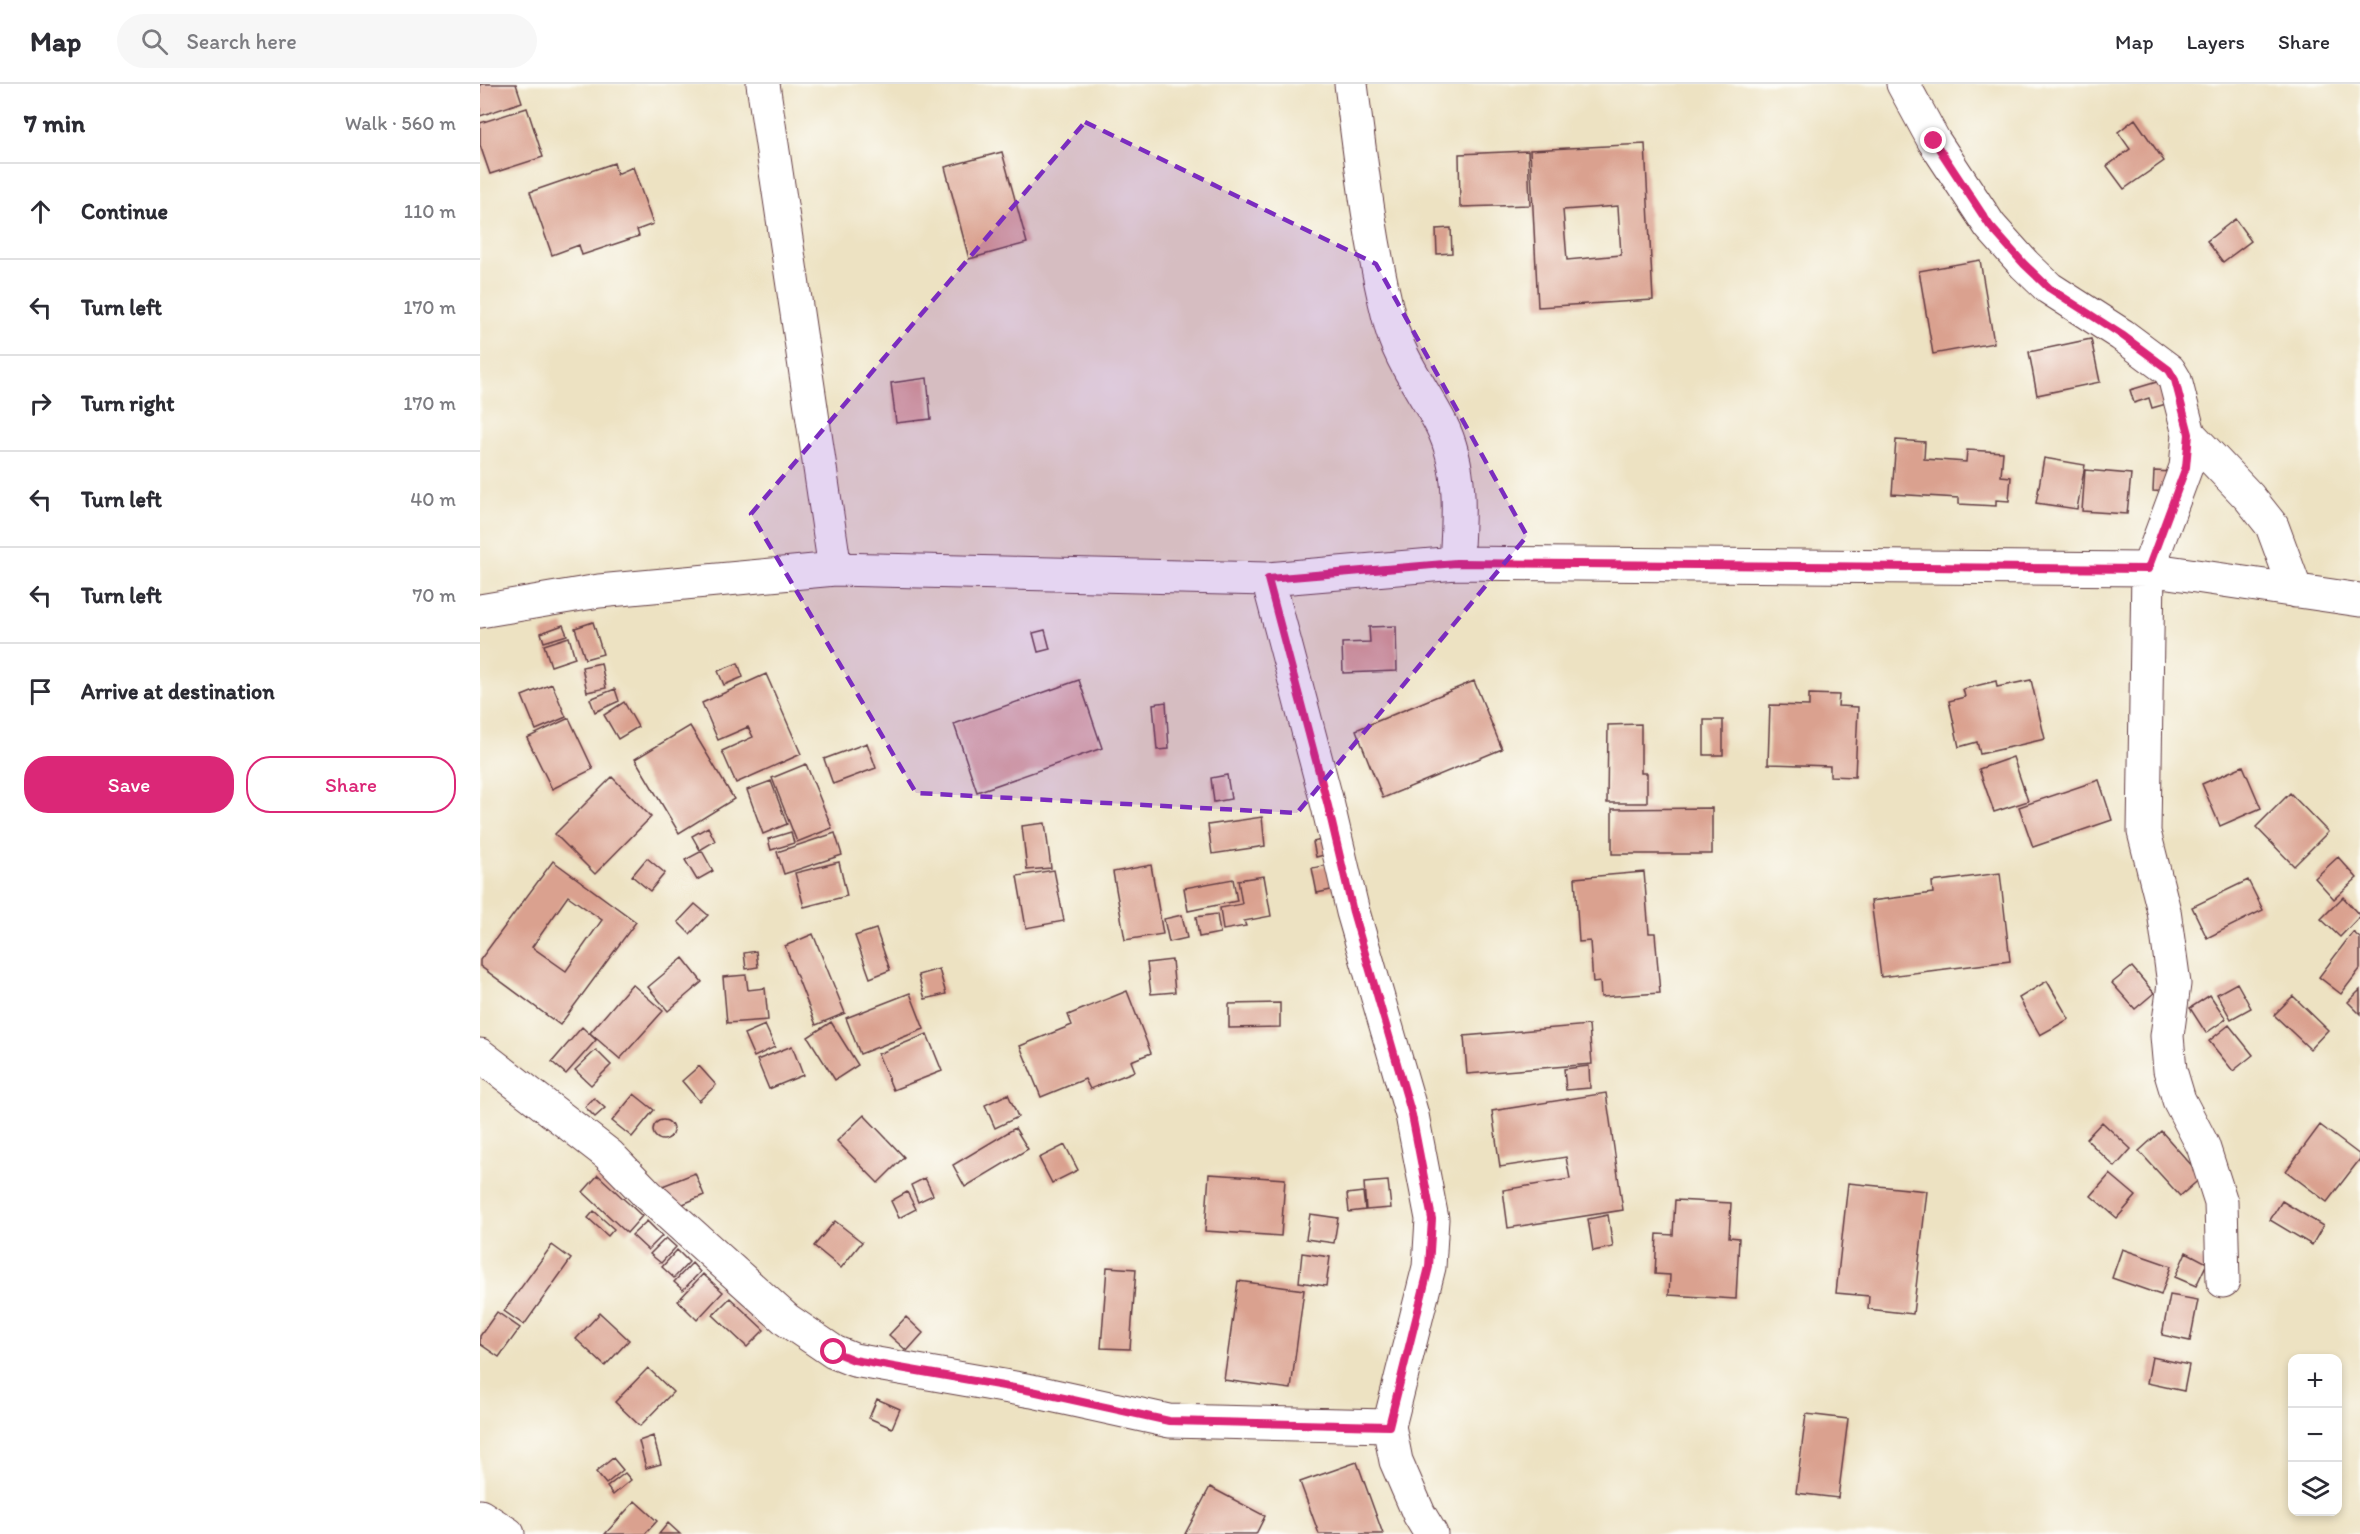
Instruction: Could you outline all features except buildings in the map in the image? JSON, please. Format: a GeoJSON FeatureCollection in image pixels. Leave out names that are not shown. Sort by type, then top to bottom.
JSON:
{"type":"FeatureCollection","features":[{"type":"Feature","properties":{"kind":"street"},"geometry":{"type":"LineString","coordinates":[[764,84],[835,569]]}},
{"type":"Feature","properties":{"kind":"street"},"geometry":{"type":"LineString","coordinates":[[1351,84],[1362,174],[1389,320],[1403,361],[1442,426],[1455,465],[1459,510],[1456,563]]}},
{"type":"Feature","properties":{"kind":"street"},"geometry":{"type":"LineString","coordinates":[[1903,84],[1934,141],[1990,226],[2024,264],[2049,288],[2122,335],[2169,370],[2175,380],[2189,434],[2186,467],[2148,569],[2144,832],[2164,911],[2174,984],[2167,1036],[2170,1070],[2180,1100],[2203,1146],[2221,1202],[2223,1281]]}},
{"type":"Feature","properties":{"kind":"street"},"geometry":{"type":"LineString","coordinates":[[2189,434],[2249,497],[2272,526],[2296,591]]}},
{"type":"Feature","properties":{"kind":"street"},"geometry":{"type":"LineString","coordinates":[[480,611],[599,591],[835,569],[1268,579],[1456,563],[2148,569],[2360,600]]}},
{"type":"Feature","properties":{"kind":"street"},"geometry":{"type":"LineString","coordinates":[[1268,579],[1328,806],[1353,912],[1412,1115],[1432,1219],[1429,1267],[1389,1426],[1396,1461],[1419,1514],[1431,1534]]}},
{"type":"Feature","properties":{"kind":"street"},"geometry":{"type":"LineString","coordinates":[[480,1055],[609,1155],[648,1196],[787,1320],[834,1352],[854,1360],[1032,1391],[1169,1421],[1389,1426]]}},
{"type":"Feature","properties":{"kind":"street"},"geometry":{"type":"LineString","coordinates":[[480,1516],[508,1534]]}},
{"type":"Feature","properties":{"kind":"highlighted area"},"geometry":{"type":"Polygon","coordinates":[[[1085,122],[1376,264],[1527,536],[1297,813],[916,793],[751,514],[1085,122]]]}},
{"type":"Feature","properties":{"kind":"route"},"geometry":{"type":"LineString","coordinates":[[834,1352],[854,1360],[1032,1391],[1169,1421],[1300,1426],[1389,1426],[1429,1267],[1432,1219],[1412,1115],[1353,912],[1328,806],[1268,579],[1456,563],[2148,569],[2186,467],[2189,434],[2175,380],[2169,370],[2122,335],[2049,288],[2024,264],[1990,226],[1934,141]]}}]}
